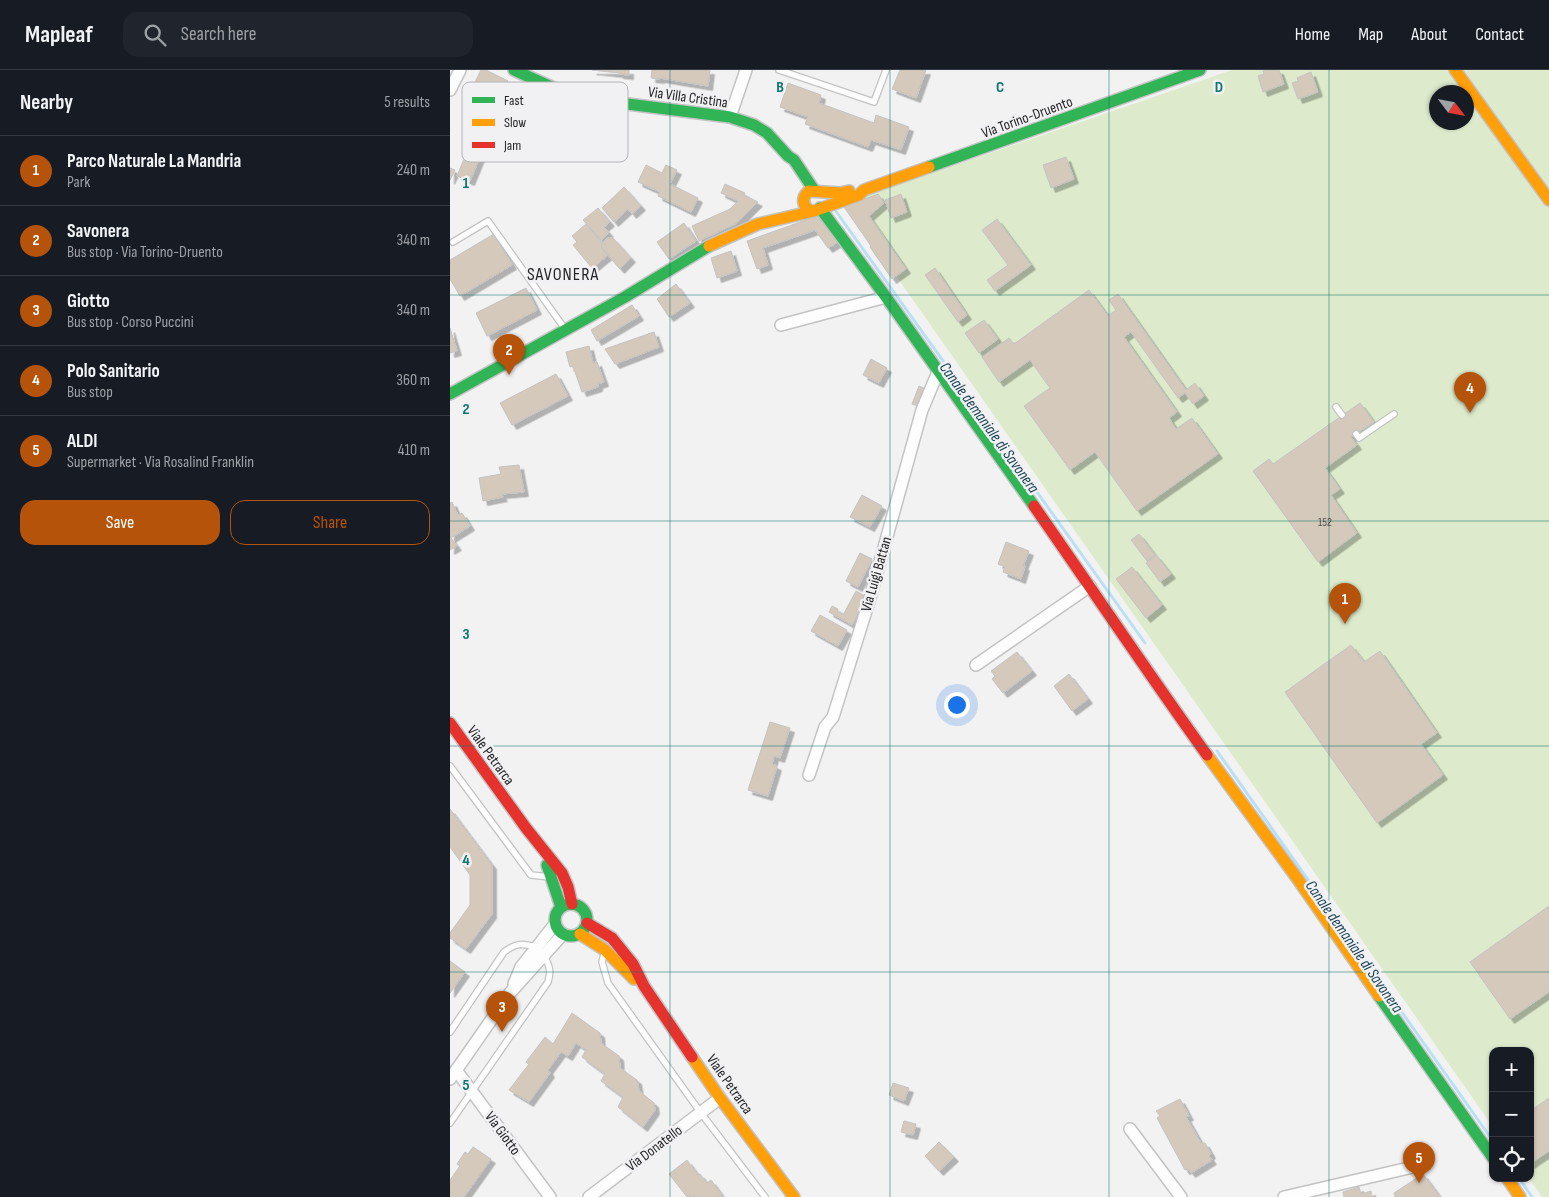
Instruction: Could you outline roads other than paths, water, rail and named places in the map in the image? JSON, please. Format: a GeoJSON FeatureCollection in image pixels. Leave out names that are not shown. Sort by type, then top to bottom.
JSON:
{"type":"FeatureCollection","features":[{"type":"Feature","properties":{"kind":"street"},"geometry":{"type":"LineString","coordinates":[[450,90],[460,70]]}},
{"type":"Feature","properties":{"kind":"street","name":"Via Villa Cristina"},"geometry":{"type":"LineString","coordinates":[[514,70],[540,82]]}},
{"type":"Feature","properties":{"kind":"street"},"geometry":{"type":"LineString","coordinates":[[730,117],[746,70]]}},
{"type":"Feature","properties":{"kind":"street","name":"Via Torino-Druento"},"geometry":{"type":"LineString","coordinates":[[758,224],[781,219],[859,195],[864,190],[1200,70]]}},
{"type":"Feature","properties":{"kind":"street"},"geometry":{"type":"LineString","coordinates":[[1455,70],[1549,200]]}},
{"type":"Feature","properties":{"kind":"street","name":"Via Villa Cristina"},"geometry":{"type":"LineString","coordinates":[[628,104],[730,117],[765,132],[790,159],[789,165],[803,198]]}},
{"type":"Feature","properties":{"kind":"street","name":"Via Torino-Druento"},"geometry":{"type":"LineString","coordinates":[[450,394],[625,298],[703,249],[758,224],[803,198],[857,189],[864,190]]}},
{"type":"Feature","properties":{"kind":"street"},"geometry":{"type":"LineString","coordinates":[[815,209],[822,205],[823,198],[803,198],[803,205],[815,209],[888,300],[1090,586],[1154,681],[1297,878],[1489,1152]]}},
{"type":"Feature","properties":{"kind":"street"},"geometry":{"type":"LineString","coordinates":[[781,325],[888,300]]}},
{"type":"Feature","properties":{"kind":"street","name":"Via Luigi Battan"},"geometry":{"type":"LineString","coordinates":[[809,775],[825,726],[833,717],[870,598],[922,410],[938,372]]}},
{"type":"Feature","properties":{"kind":"street"},"geometry":{"type":"LineString","coordinates":[[976,665],[1090,586]]}},
{"type":"Feature","properties":{"kind":"street"},"geometry":{"type":"LineString","coordinates":[[1108,613],[1146,657],[1172,693],[1209,757]]}},
{"type":"Feature","properties":{"kind":"street","name":"Viale Petrarca"},"geometry":{"type":"LineString","coordinates":[[450,723],[526,828],[562,873],[568,887],[566,906]]}},
{"type":"Feature","properties":{"kind":"street","name":"Viale Petrarca"},"geometry":{"type":"LineString","coordinates":[[526,828],[566,906]]}},
{"type":"Feature","properties":{"kind":"street"},"geometry":{"type":"LineString","coordinates":[[540,952],[555,924],[556,914],[566,906],[580,907],[585,911],[588,923],[580,934],[573,937],[562,934],[555,924]]}},
{"type":"Feature","properties":{"kind":"street","name":"Viale Petrarca"},"geometry":{"type":"LineString","coordinates":[[588,923],[612,938],[633,964],[644,986],[720,1098],[794,1197]]}},
{"type":"Feature","properties":{"kind":"street"},"geometry":{"type":"LineString","coordinates":[[453,1074],[510,993],[521,967],[562,934]]}},
{"type":"Feature","properties":{"kind":"street","name":"Viale Petrarca"},"geometry":{"type":"LineString","coordinates":[[580,934],[605,950],[625,971],[644,986]]}},
{"type":"Feature","properties":{"kind":"street","name":"Via Giotto"},"geometry":{"type":"LineString","coordinates":[[453,1074],[472,1092],[550,1197]]}},
{"type":"Feature","properties":{"kind":"street","name":"Via Donatello"},"geometry":{"type":"LineString","coordinates":[[588,1197],[720,1098]]}},
{"type":"Feature","properties":{"kind":"street"},"geometry":{"type":"LineString","coordinates":[[1130,1129],[1181,1197]]}},
{"type":"Feature","properties":{"kind":"street"},"geometry":{"type":"LineString","coordinates":[[1284,1197],[1413,1167]]}},
{"type":"Feature","properties":{"kind":"street"},"geometry":{"type":"LineString","coordinates":[[1510,1182],[1520,1197]]}},
{"type":"Feature","properties":{"kind":"lane"},"geometry":{"type":"LineString","coordinates":[[779,70],[874,102],[886,70]]}},
{"type":"Feature","properties":{"kind":"lane"},"geometry":{"type":"LineString","coordinates":[[454,242],[488,221],[567,331]]}},
{"type":"Feature","properties":{"kind":"lane"},"geometry":{"type":"LineString","coordinates":[[1336,406],[1342,415]]}},
{"type":"Feature","properties":{"kind":"lane"},"geometry":{"type":"LineString","coordinates":[[1356,434],[1359,438],[1394,414]]}},
{"type":"Feature","properties":{"kind":"lane"},"geometry":{"type":"LineString","coordinates":[[450,766],[530,875],[552,877]]}},
{"type":"Feature","properties":{"kind":"lane"},"geometry":{"type":"LineString","coordinates":[[450,1032],[504,952],[512,946],[523,944],[540,952],[549,964],[551,973],[548,982],[450,1123]]}},
{"type":"Feature","properties":{"kind":"lane"},"geometry":{"type":"LineString","coordinates":[[605,950],[602,962],[608,982],[701,1113],[765,1197]]}},
{"type":"Feature","properties":{"kind":"waterway","name":"Canale demaniale di Savonera"},"geometry":{"type":"LineString","coordinates":[[835,210],[1145,643]]}},
{"type":"Feature","properties":{"kind":"waterway","name":"Canale demaniale di Savonera"},"geometry":{"type":"LineString","coordinates":[[1217,751],[1490,1137]]}},
{"type":"Feature","properties":{"kind":"waterway","name":"Canale demaniale di Savonera"},"geometry":{"type":"LineString","coordinates":[[1522,1182],[1532,1197]]}},
{"type":"Feature","properties":{"kind":"place","name":"Savonera"},"geometry":{"type":"Point","coordinates":[509,375]}},
{"type":"Feature","properties":{"kind":"place","name":"Polo Sanitario"},"geometry":{"type":"Point","coordinates":[1470,413]}},
{"type":"Feature","properties":{"kind":"place","name":"Parco Naturale La Mandria"},"geometry":{"type":"Point","coordinates":[1345,624]}},
{"type":"Feature","properties":{"kind":"place","name":"Giotto"},"geometry":{"type":"Point","coordinates":[502,1032]}},
{"type":"Feature","properties":{"kind":"place","name":"ALDI"},"geometry":{"type":"Point","coordinates":[1419,1183]}},
{"type":"Feature","properties":{"kind":"district","name":"SAVONERA"},"geometry":{"type":"Point","coordinates":[563,274]}}]}
